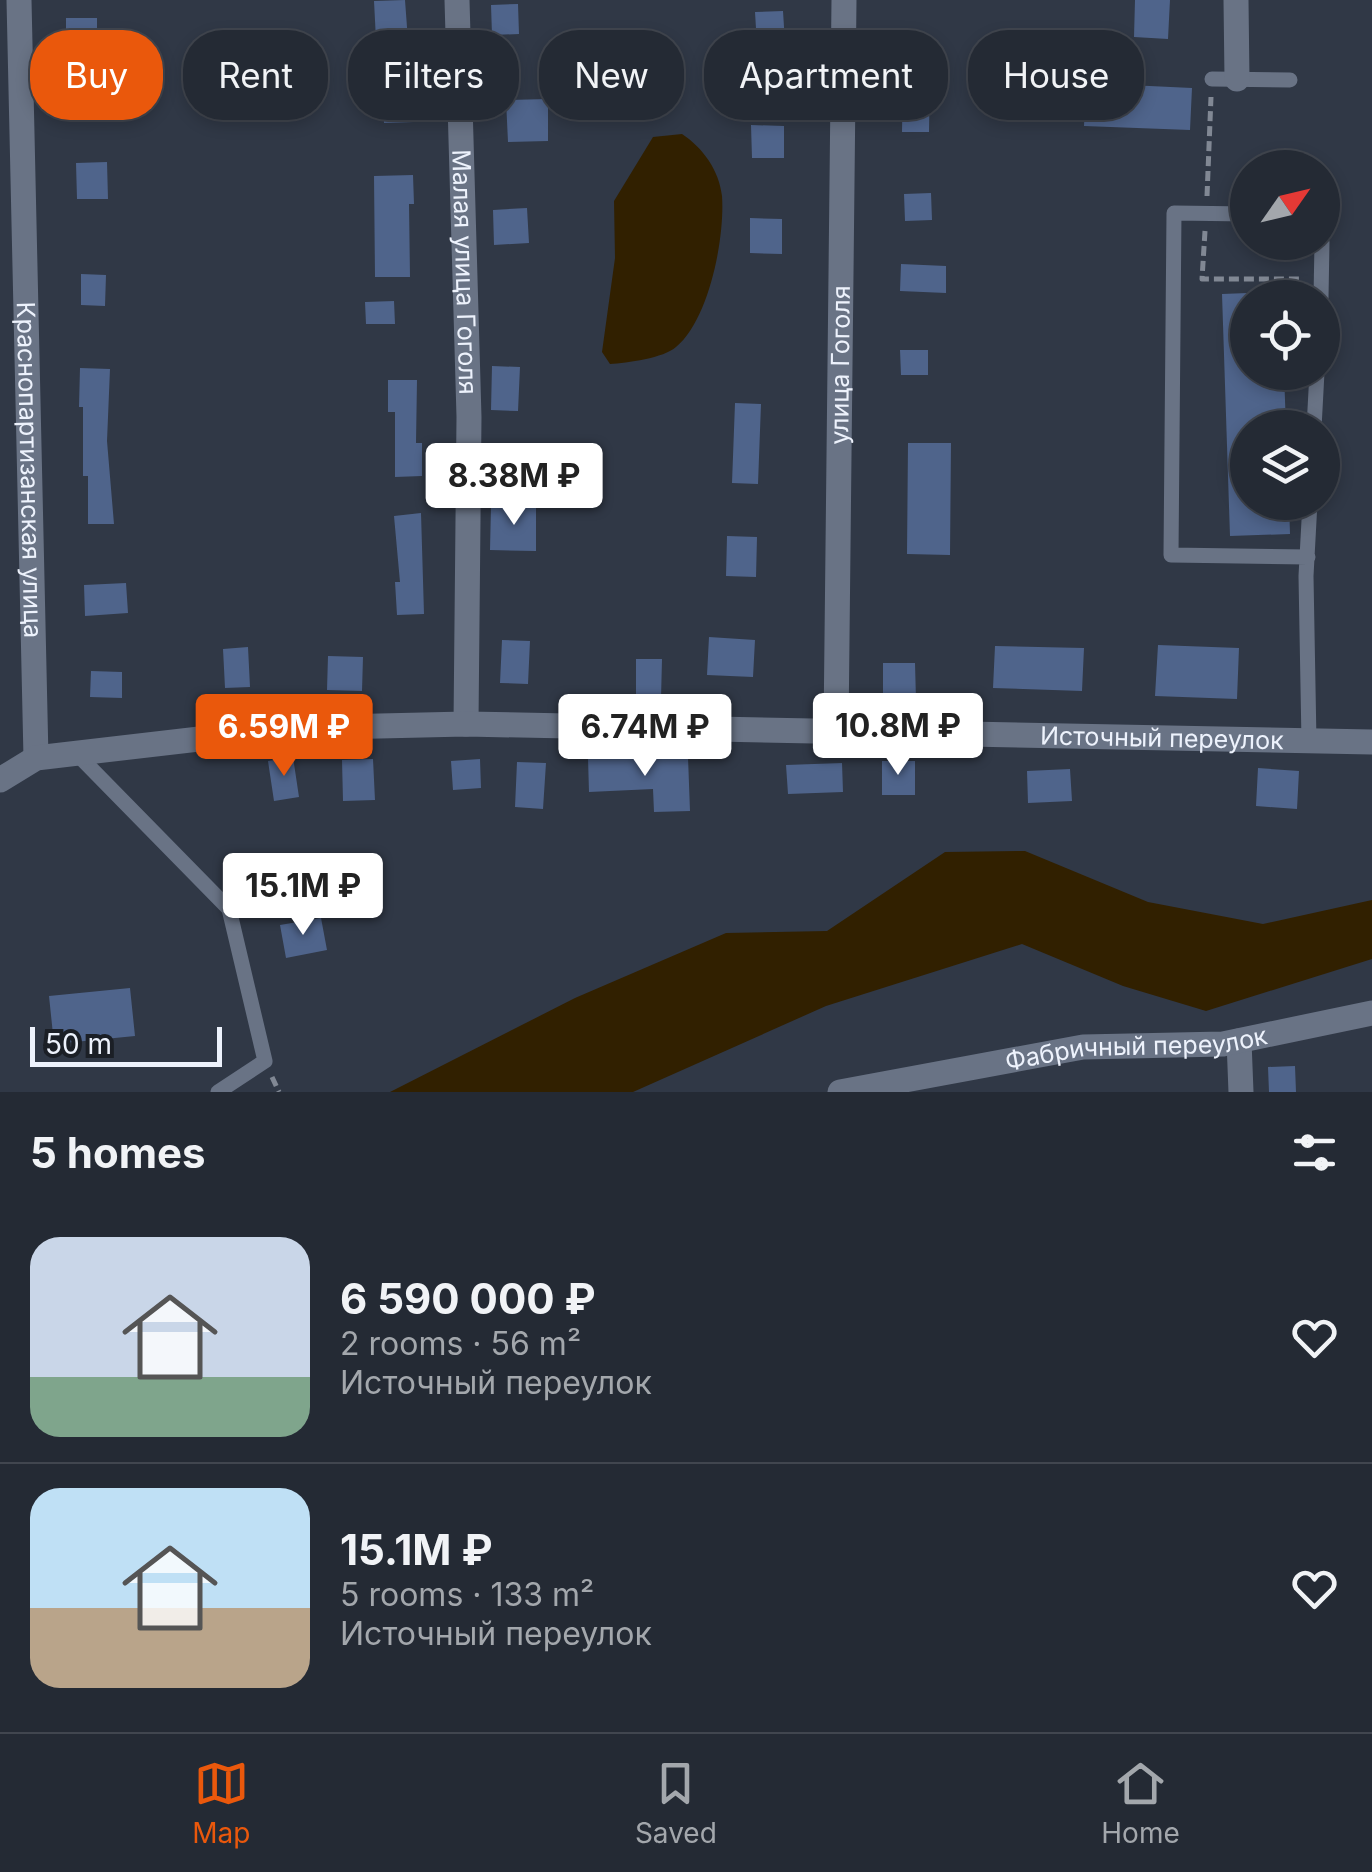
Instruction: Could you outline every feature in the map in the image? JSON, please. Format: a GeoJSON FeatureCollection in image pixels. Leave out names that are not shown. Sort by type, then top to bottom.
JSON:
{"type":"FeatureCollection","features":[{"type":"Feature","properties":{"kind":"street","name":"Краснопартизанская улица"},"geometry":{"type":"LineString","coordinates":[[18,0],[36,758]]}},
{"type":"Feature","properties":{"kind":"street","name":"Малая улица Гоголя"},"geometry":{"type":"LineString","coordinates":[[456,0],[469,417],[466,724]]}},
{"type":"Feature","properties":{"kind":"street","name":"улица Гоголя"},"geometry":{"type":"LineString","coordinates":[[836,730],[844,0]]}},
{"type":"Feature","properties":{"kind":"street"},"geometry":{"type":"LineString","coordinates":[[1225,79],[1236,0]]}},
{"type":"Feature","properties":{"kind":"street","name":"Источный переулок"},"geometry":{"type":"LineString","coordinates":[[0,780],[36,758],[293,728],[466,724],[1372,742]]}},
{"type":"Feature","properties":{"kind":"street","name":"Фабричный переулок"},"geometry":{"type":"LineString","coordinates":[[849,1091],[1084,1048],[1223,1044],[1372,1013]]}},
{"type":"Feature","properties":{"kind":"street"},"geometry":{"type":"LineString","coordinates":[[1239,1041],[1241,1092]]}},
{"type":"Feature","properties":{"kind":"lane"},"geometry":{"type":"LineString","coordinates":[[1225,79],[1290,80]]}},
{"type":"Feature","properties":{"kind":"lane"},"geometry":{"type":"LineString","coordinates":[[1230,214],[1174,213],[1171,555],[1308,557]]}},
{"type":"Feature","properties":{"kind":"lane"},"geometry":{"type":"LineString","coordinates":[[1309,520],[1309,742]]}},
{"type":"Feature","properties":{"kind":"lane"},"geometry":{"type":"LineString","coordinates":[[75,752],[229,910],[265,1061],[218,1092]]}},
{"type":"Feature","properties":{"kind":"shaded area"},"geometry":{"type":"Polygon","coordinates":[[[682,134],[709,160],[722,196],[721,234],[706,298],[698,318],[676,347],[645,359],[610,364],[602,352],[615,258],[614,201],[653,137],[682,134]]]}},
{"type":"Feature","properties":{"kind":"shaded area"},"geometry":{"type":"Polygon","coordinates":[[[1025,851],[1148,902],[1263,924],[1372,900],[1372,959],[1206,1011],[1123,986],[1022,944],[826,1006],[633,1092],[390,1092],[575,998],[726,933],[827,931],[945,852],[1025,851]]]}},
{"type":"Feature","properties":{"kind":"building"},"geometry":{"type":"Polygon","coordinates":[[[405,0],[407,30],[375,30],[374,1],[405,0]]]}},
{"type":"Feature","properties":{"kind":"building"},"geometry":{"type":"Polygon","coordinates":[[[1135,0],[1170,0],[1168,39],[1144,38],[1144,30],[1134,30],[1135,0]]]}},
{"type":"Feature","properties":{"kind":"building"},"geometry":{"type":"Polygon","coordinates":[[[518,4],[519,30],[492,30],[491,5],[518,4]]]}},
{"type":"Feature","properties":{"kind":"building"},"geometry":{"type":"Polygon","coordinates":[[[783,11],[784,30],[756,30],[755,12],[783,11]]]}},
{"type":"Feature","properties":{"kind":"building"},"geometry":{"type":"Polygon","coordinates":[[[66,18],[97,18],[97,30],[66,30],[66,18]]]}},
{"type":"Feature","properties":{"kind":"building"},"geometry":{"type":"Polygon","coordinates":[[[1144,86],[1192,88],[1190,130],[1084,126],[1084,120],[1144,120],[1144,86]]]}},
{"type":"Feature","properties":{"kind":"building"},"geometry":{"type":"Polygon","coordinates":[[[539,99],[539,120],[548,120],[548,141],[508,142],[507,120],[519,120],[519,100],[539,99]]]}},
{"type":"Feature","properties":{"kind":"building"},"geometry":{"type":"Polygon","coordinates":[[[384,120],[414,122],[384,123],[384,120]]]}},
{"type":"Feature","properties":{"kind":"building"},"geometry":{"type":"Polygon","coordinates":[[[902,120],[929,120],[929,132],[902,132],[902,120]]]}},
{"type":"Feature","properties":{"kind":"building"},"geometry":{"type":"Polygon","coordinates":[[[751,125],[784,126],[784,158],[752,158],[751,125]]]}},
{"type":"Feature","properties":{"kind":"building"},"geometry":{"type":"Polygon","coordinates":[[[107,162],[108,199],[77,199],[76,163],[107,162]]]}},
{"type":"Feature","properties":{"kind":"building"},"geometry":{"type":"Polygon","coordinates":[[[413,175],[414,204],[409,204],[410,277],[375,277],[374,176],[413,175]]]}},
{"type":"Feature","properties":{"kind":"building"},"geometry":{"type":"Polygon","coordinates":[[[931,193],[932,220],[905,221],[904,194],[931,193]]]}},
{"type":"Feature","properties":{"kind":"building"},"geometry":{"type":"Polygon","coordinates":[[[527,208],[529,243],[494,245],[493,210],[527,208]]]}},
{"type":"Feature","properties":{"kind":"building"},"geometry":{"type":"Polygon","coordinates":[[[750,218],[782,219],[782,254],[750,253],[750,218]]]}},
{"type":"Feature","properties":{"kind":"building"},"geometry":{"type":"Polygon","coordinates":[[[901,264],[946,266],[946,293],[900,291],[901,264]]]}},
{"type":"Feature","properties":{"kind":"building"},"geometry":{"type":"Polygon","coordinates":[[[81,274],[106,275],[105,306],[81,305],[81,274]]]}},
{"type":"Feature","properties":{"kind":"building"},"geometry":{"type":"Polygon","coordinates":[[[1222,294],[1230,294],[1230,390],[1285,390],[1285,410],[1230,410],[1230,520],[1290,520],[1290,534],[1230,536],[1222,294]]]}},
{"type":"Feature","properties":{"kind":"building"},"geometry":{"type":"Polygon","coordinates":[[[394,301],[395,324],[366,324],[365,302],[394,301]]]}},
{"type":"Feature","properties":{"kind":"building"},"geometry":{"type":"Polygon","coordinates":[[[900,350],[928,350],[928,375],[901,375],[900,350]]]}},
{"type":"Feature","properties":{"kind":"building"},"geometry":{"type":"Polygon","coordinates":[[[492,366],[520,367],[518,411],[491,410],[492,366]]]}},
{"type":"Feature","properties":{"kind":"building"},"geometry":{"type":"Polygon","coordinates":[[[80,368],[110,369],[107,441],[114,524],[88,524],[80,368]]]}},
{"type":"Feature","properties":{"kind":"building"},"geometry":{"type":"Polygon","coordinates":[[[388,380],[417,380],[416,443],[422,443],[422,476],[395,477],[395,412],[388,412],[388,380]]]}},
{"type":"Feature","properties":{"kind":"building"},"geometry":{"type":"Polygon","coordinates":[[[735,403],[761,404],[758,484],[732,483],[735,403]]]}},
{"type":"Feature","properties":{"kind":"building"},"geometry":{"type":"Polygon","coordinates":[[[908,443],[951,443],[950,555],[907,554],[908,443]]]}},
{"type":"Feature","properties":{"kind":"building"},"geometry":{"type":"Polygon","coordinates":[[[536,502],[536,551],[490,550],[491,507],[536,502]]]}},
{"type":"Feature","properties":{"kind":"building"},"geometry":{"type":"Polygon","coordinates":[[[421,513],[424,614],[397,615],[395,582],[400,582],[394,516],[421,513]]]}},
{"type":"Feature","properties":{"kind":"building"},"geometry":{"type":"Polygon","coordinates":[[[727,536],[757,537],[756,577],[726,576],[727,536]]]}},
{"type":"Feature","properties":{"kind":"building"},"geometry":{"type":"Polygon","coordinates":[[[126,583],[128,613],[85,616],[84,585],[126,583]]]}},
{"type":"Feature","properties":{"kind":"building"},"geometry":{"type":"Polygon","coordinates":[[[709,637],[755,640],[753,677],[707,675],[709,637]]]}},
{"type":"Feature","properties":{"kind":"building"},"geometry":{"type":"Polygon","coordinates":[[[502,640],[530,641],[528,684],[500,683],[502,640]]]}},
{"type":"Feature","properties":{"kind":"building"},"geometry":{"type":"Polygon","coordinates":[[[1158,645],[1239,648],[1237,699],[1155,696],[1158,645]]]}},
{"type":"Feature","properties":{"kind":"building"},"geometry":{"type":"Polygon","coordinates":[[[995,646],[1084,648],[1082,691],[993,688],[995,646]]]}},
{"type":"Feature","properties":{"kind":"building"},"geometry":{"type":"Polygon","coordinates":[[[248,647],[250,687],[225,688],[223,649],[248,647]]]}},
{"type":"Feature","properties":{"kind":"building"},"geometry":{"type":"Polygon","coordinates":[[[328,656],[363,657],[362,691],[327,690],[328,656]]]}},
{"type":"Feature","properties":{"kind":"building"},"geometry":{"type":"Polygon","coordinates":[[[636,659],[662,659],[661,699],[636,699],[636,659]]]}},
{"type":"Feature","properties":{"kind":"building"},"geometry":{"type":"Polygon","coordinates":[[[883,663],[915,663],[916,700],[883,701],[883,663]]]}},
{"type":"Feature","properties":{"kind":"building"},"geometry":{"type":"Polygon","coordinates":[[[91,671],[122,672],[122,698],[90,697],[91,671]]]}},
{"type":"Feature","properties":{"kind":"building"},"geometry":{"type":"Polygon","coordinates":[[[293,757],[299,797],[274,801],[268,761],[293,757]]]}},
{"type":"Feature","properties":{"kind":"building"},"geometry":{"type":"Polygon","coordinates":[[[688,757],[690,811],[654,812],[653,789],[589,792],[588,758],[688,757]]]}},
{"type":"Feature","properties":{"kind":"building"},"geometry":{"type":"Polygon","coordinates":[[[373,759],[375,800],[343,801],[342,760],[373,759]]]}},
{"type":"Feature","properties":{"kind":"building"},"geometry":{"type":"Polygon","coordinates":[[[480,759],[481,788],[453,790],[451,761],[480,759]]]}},
{"type":"Feature","properties":{"kind":"building"},"geometry":{"type":"Polygon","coordinates":[[[882,761],[915,761],[915,795],[882,795],[882,761]]]}},
{"type":"Feature","properties":{"kind":"building"},"geometry":{"type":"Polygon","coordinates":[[[517,762],[546,763],[543,809],[515,807],[517,762]]]}},
{"type":"Feature","properties":{"kind":"building"},"geometry":{"type":"Polygon","coordinates":[[[842,763],[843,792],[788,794],[786,765],[842,763]]]}},
{"type":"Feature","properties":{"kind":"building"},"geometry":{"type":"Polygon","coordinates":[[[1258,768],[1299,771],[1297,809],[1256,806],[1258,768]]]}},
{"type":"Feature","properties":{"kind":"building"},"geometry":{"type":"Polygon","coordinates":[[[1070,769],[1072,801],[1028,803],[1027,771],[1070,769]]]}},
{"type":"Feature","properties":{"kind":"building"},"geometry":{"type":"Polygon","coordinates":[[[321,918],[327,950],[286,958],[280,925],[321,918]]]}},
{"type":"Feature","properties":{"kind":"building"},"geometry":{"type":"Polygon","coordinates":[[[130,988],[135,1036],[54,1044],[49,996],[130,988]]]}},
{"type":"Feature","properties":{"kind":"building"},"geometry":{"type":"Polygon","coordinates":[[[1295,1066],[1296,1092],[1269,1092],[1268,1067],[1295,1066]]]}}]}
